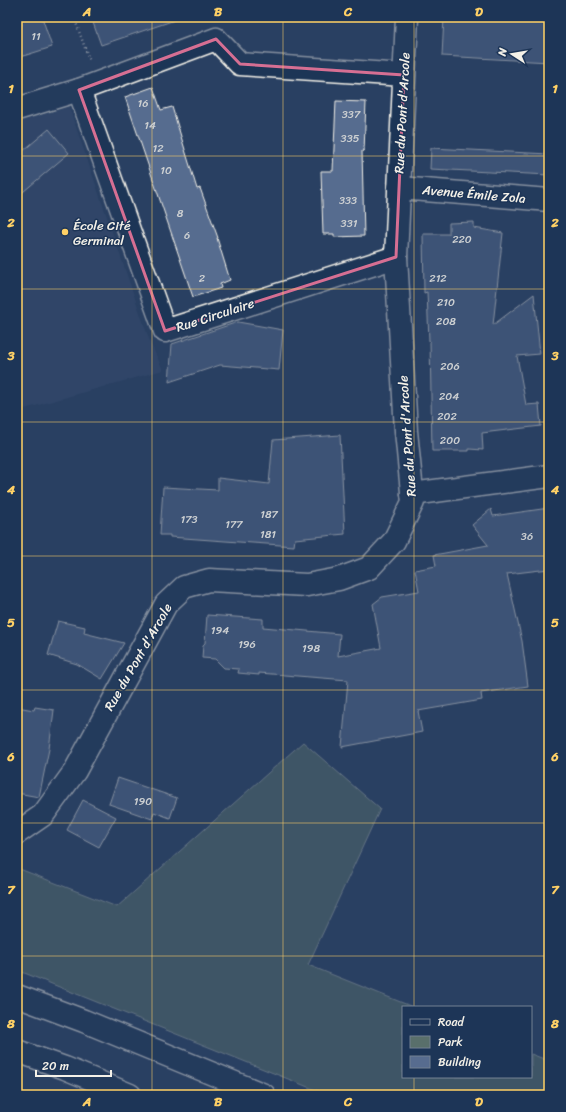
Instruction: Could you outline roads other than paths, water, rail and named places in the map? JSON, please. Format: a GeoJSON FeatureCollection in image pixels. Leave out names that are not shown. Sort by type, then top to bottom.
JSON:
{"type":"FeatureCollection","features":[{"type":"Feature","properties":{"kind":"main road","name":"Rue du Pont d'Arcole"},"geometry":{"type":"LineString","coordinates":[[17,832],[43,815],[75,771],[166,604],[184,587],[209,580],[307,585],[339,579],[369,568],[394,541],[412,502],[406,431],[396,257],[407,17]]}},
{"type":"Feature","properties":{"kind":"main road"},"geometry":{"type":"LineString","coordinates":[[17,109],[88,86],[216,39],[240,64],[404,75]]}},
{"type":"Feature","properties":{"kind":"main road","name":"Rue Circulaire"},"geometry":{"type":"LineString","coordinates":[[88,86],[165,332],[396,257]]}},
{"type":"Feature","properties":{"kind":"main road","name":"Avenue Émile Zola"},"geometry":{"type":"LineString","coordinates":[[399,188],[549,200]]}},
{"type":"Feature","properties":{"kind":"main road"},"geometry":{"type":"LineString","coordinates":[[412,494],[549,476]]}},
{"type":"Feature","properties":{"kind":"main road"},"geometry":{"type":"LineString","coordinates":[[17,996],[84,1021],[264,1095]]}},
{"type":"Feature","properties":{"kind":"main road"},"geometry":{"type":"LineString","coordinates":[[17,1050],[130,1095]]}},
{"type":"Feature","properties":{"kind":"place","name":"École Cité Germinal"},"geometry":{"type":"Point","coordinates":[65,232]}}]}
